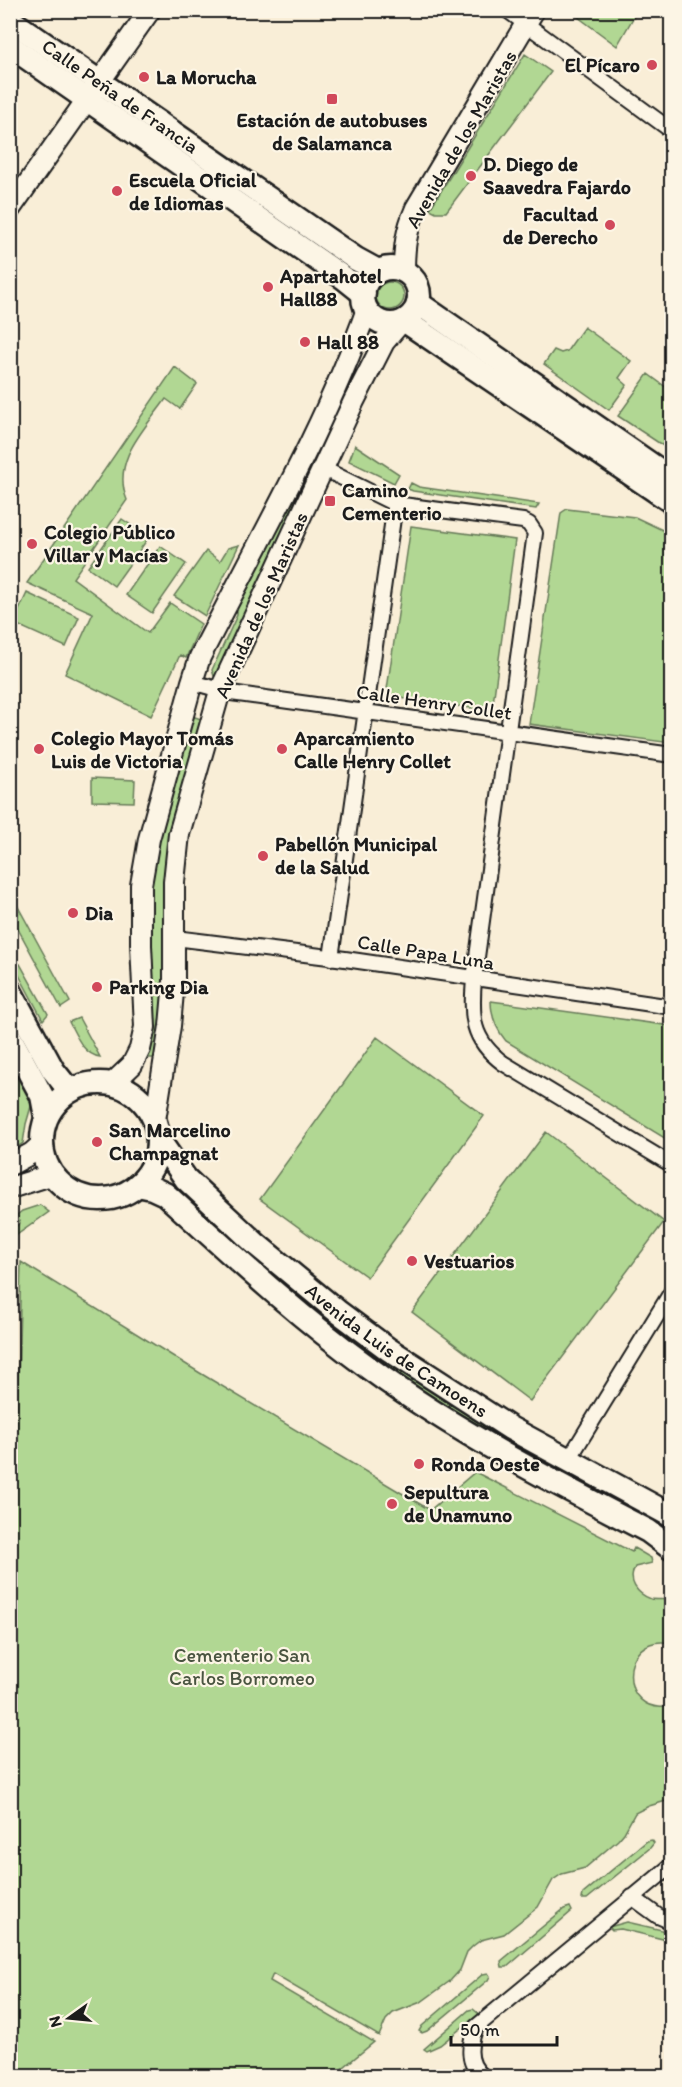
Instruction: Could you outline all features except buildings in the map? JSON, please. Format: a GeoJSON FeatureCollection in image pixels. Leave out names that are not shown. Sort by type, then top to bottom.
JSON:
{"type":"FeatureCollection","features":[{"type":"Feature","properties":{"kind":"main road"},"geometry":{"type":"LineString","coordinates":[[10,209],[150,10]]}},
{"type":"Feature","properties":{"kind":"main road","name":"Avenida de los Maristas"},"geometry":{"type":"LineString","coordinates":[[404,272],[408,226],[416,208],[530,18]]}},
{"type":"Feature","properties":{"kind":"main road","name":"Calle Peña de Francia"},"geometry":{"type":"LineString","coordinates":[[10,20],[93,90],[344,278],[365,302]]}},
{"type":"Feature","properties":{"kind":"main road","name":"Calle Peña de Francia"},"geometry":{"type":"LineString","coordinates":[[10,46],[93,90],[346,253],[378,271]]}},
{"type":"Feature","properties":{"kind":"main road"},"geometry":{"type":"LineString","coordinates":[[390,268],[404,272],[416,282],[419,294],[408,315],[384,323],[372,316],[365,302],[367,283],[378,271],[390,268]]}},
{"type":"Feature","properties":{"kind":"main road","name":"Avenida de los Maristas"},"geometry":{"type":"LineString","coordinates":[[112,1083],[123,1076],[134,1061],[145,1027],[141,885],[148,839],[200,657],[303,456],[344,366],[365,302]]}},
{"type":"Feature","properties":{"kind":"main road"},"geometry":{"type":"LineString","coordinates":[[408,315],[672,479]]}},
{"type":"Feature","properties":{"kind":"main road"},"geometry":{"type":"LineString","coordinates":[[408,315],[672,502]]}},
{"type":"Feature","properties":{"kind":"main road","name":"Avenida de los Maristas"},"geometry":{"type":"LineString","coordinates":[[156,1130],[174,981],[174,882],[178,834],[220,691],[322,468],[384,342],[408,315]]}},
{"type":"Feature","properties":{"kind":"main road"},"geometry":{"type":"LineString","coordinates":[[10,991],[53,1070],[69,1090]]}},
{"type":"Feature","properties":{"kind":"main road"},"geometry":{"type":"LineString","coordinates":[[10,1037],[42,1096],[46,1117]]}},
{"type":"Feature","properties":{"kind":"main road"},"geometry":{"type":"LineString","coordinates":[[112,1083],[130,1091],[145,1103],[156,1130],[157,1155],[151,1170],[138,1185],[119,1196],[104,1199],[90,1198],[76,1194],[61,1185],[51,1175],[44,1159],[42,1131],[46,1117],[69,1090],[83,1084],[112,1083]]}},
{"type":"Feature","properties":{"kind":"main road","name":"Avenida Luis de Camoens"},"geometry":{"type":"LineString","coordinates":[[156,1130],[172,1161],[190,1183],[257,1245],[337,1311],[450,1390],[510,1428],[672,1516]]}},
{"type":"Feature","properties":{"kind":"main road"},"geometry":{"type":"LineString","coordinates":[[10,1165],[32,1153],[42,1144]]}},
{"type":"Feature","properties":{"kind":"main road"},"geometry":{"type":"LineString","coordinates":[[10,1188],[51,1175]]}},
{"type":"Feature","properties":{"kind":"main road","name":"Avenida Luis de Camoens"},"geometry":{"type":"LineString","coordinates":[[138,1185],[165,1194],[302,1317],[371,1370],[491,1446],[662,1535],[672,1549]]}},
{"type":"Feature","properties":{"kind":"street"},"geometry":{"type":"LineString","coordinates":[[507,10],[530,18],[672,131]]}},
{"type":"Feature","properties":{"kind":"street"},"geometry":{"type":"LineString","coordinates":[[322,468],[395,504],[523,521],[532,529],[536,537],[474,979],[472,1011],[482,1044],[490,1053],[672,1165]]}},
{"type":"Feature","properties":{"kind":"street"},"geometry":{"type":"LineString","coordinates":[[332,958],[364,713],[395,504]]}},
{"type":"Feature","properties":{"kind":"street","name":"Calle Henry Collet"},"geometry":{"type":"LineString","coordinates":[[192,682],[220,691],[364,713],[672,755]]}},
{"type":"Feature","properties":{"kind":"street","name":"Calle Papa Luna"},"geometry":{"type":"LineString","coordinates":[[175,938],[672,1007]]}},
{"type":"Feature","properties":{"kind":"street"},"geometry":{"type":"LineString","coordinates":[[569,1459],[672,1291]]}},
{"type":"Feature","properties":{"kind":"street"},"geometry":{"type":"LineString","coordinates":[[483,2076],[473,2065],[470,2055],[470,2040],[476,2027],[672,1865]]}},
{"type":"Feature","properties":{"kind":"street"},"geometry":{"type":"LineString","coordinates":[[632,1897],[658,1916],[672,1922]]}},
{"type":"Feature","properties":{"kind":"green space"},"geometry":{"type":"Polygon","coordinates":[[[570,11],[637,11],[617,46],[570,11]]]}},
{"type":"Feature","properties":{"kind":"green space"},"geometry":{"type":"Polygon","coordinates":[[[525,54],[551,72],[446,212],[436,212],[430,209],[525,54]]]}},
{"type":"Feature","properties":{"kind":"green space"},"geometry":{"type":"Polygon","coordinates":[[[390,282],[400,286],[404,296],[400,306],[390,310],[380,306],[376,296],[380,286],[390,282]]]}},
{"type":"Feature","properties":{"kind":"green space"},"geometry":{"type":"Polygon","coordinates":[[[584,327],[631,361],[619,378],[627,385],[609,410],[544,364],[554,350],[561,353],[567,351],[584,327]]]}},
{"type":"Feature","properties":{"kind":"green space"},"geometry":{"type":"Polygon","coordinates":[[[175,367],[197,384],[180,409],[166,399],[140,434],[127,458],[123,472],[123,485],[127,500],[73,578],[148,633],[170,603],[201,624],[186,658],[180,655],[151,716],[65,674],[93,613],[27,583],[175,367]]]}},
{"type":"Feature","properties":{"kind":"green space"},"geometry":{"type":"Polygon","coordinates":[[[648,374],[671,391],[671,451],[618,416],[648,374]]]}},
{"type":"Feature","properties":{"kind":"green space"},"geometry":{"type":"Polygon","coordinates":[[[350,375],[349,389],[340,413],[217,676],[214,676],[212,670],[237,615],[237,604],[350,375]]]}},
{"type":"Feature","properties":{"kind":"green space"},"geometry":{"type":"Polygon","coordinates":[[[355,445],[399,474],[394,483],[349,461],[355,445]]]}},
{"type":"Feature","properties":{"kind":"green space"},"geometry":{"type":"Polygon","coordinates":[[[411,483],[419,487],[539,504],[536,509],[413,491],[408,489],[411,483]]]}},
{"type":"Feature","properties":{"kind":"green space"},"geometry":{"type":"Polygon","coordinates":[[[567,509],[635,517],[671,534],[671,743],[529,724],[561,513],[567,509]]]}},
{"type":"Feature","properties":{"kind":"green space"},"geometry":{"type":"Polygon","coordinates":[[[122,519],[149,537],[114,586],[88,567],[122,519]]]}},
{"type":"Feature","properties":{"kind":"green space"},"geometry":{"type":"Polygon","coordinates":[[[411,526],[515,540],[492,711],[386,696],[411,526]]]}},
{"type":"Feature","properties":{"kind":"green space"},"geometry":{"type":"Polygon","coordinates":[[[239,545],[205,616],[174,596],[206,551],[220,561],[228,548],[239,545]]]}},
{"type":"Feature","properties":{"kind":"green space"},"geometry":{"type":"Polygon","coordinates":[[[160,546],[186,564],[152,613],[126,595],[160,546]]]}},
{"type":"Feature","properties":{"kind":"green space"},"geometry":{"type":"Polygon","coordinates":[[[27,593],[79,617],[66,647],[13,623],[27,593]]]}},
{"type":"Feature","properties":{"kind":"green space"},"geometry":{"type":"Polygon","coordinates":[[[192,716],[204,720],[166,975],[158,1058],[146,1058],[154,1033],[148,904],[150,880],[165,808],[192,716]]]}},
{"type":"Feature","properties":{"kind":"green space"},"geometry":{"type":"Polygon","coordinates":[[[92,778],[135,780],[134,802],[92,801],[92,778]]]}},
{"type":"Feature","properties":{"kind":"green space"},"geometry":{"type":"Polygon","coordinates":[[[10,892],[70,1002],[61,1008],[11,916],[10,892]]]}},
{"type":"Feature","properties":{"kind":"green space"},"geometry":{"type":"Polygon","coordinates":[[[13,964],[20,964],[48,1014],[43,1020],[13,964]]]}},
{"type":"Feature","properties":{"kind":"green space"},"geometry":{"type":"Polygon","coordinates":[[[491,1001],[671,1026],[671,1142],[506,1041],[495,1022],[491,1001]]]}},
{"type":"Feature","properties":{"kind":"green space"},"geometry":{"type":"Polygon","coordinates":[[[79,1018],[100,1057],[85,1049],[69,1022],[79,1018]]]}},
{"type":"Feature","properties":{"kind":"green space"},"geometry":{"type":"Polygon","coordinates":[[[377,1037],[484,1116],[367,1277],[260,1199],[377,1037]]]}},
{"type":"Feature","properties":{"kind":"green space"},"geometry":{"type":"Polygon","coordinates":[[[10,1062],[32,1103],[23,1143],[11,1151],[10,1062]]]}},
{"type":"Feature","properties":{"kind":"green space"},"geometry":{"type":"Polygon","coordinates":[[[546,1132],[664,1222],[530,1401],[412,1312],[546,1132]]]}},
{"type":"Feature","properties":{"kind":"green space"},"geometry":{"type":"Polygon","coordinates":[[[187,1196],[301,1297],[393,1367],[480,1422],[651,1516],[648,1522],[450,1411],[345,1339],[183,1199],[187,1196]]]}},
{"type":"Feature","properties":{"kind":"green space"},"geometry":{"type":"Polygon","coordinates":[[[40,1205],[49,1212],[11,1239],[11,1231],[20,1223],[17,1215],[40,1205]]]}},
{"type":"Feature","properties":{"kind":"green space","name":"Cementerio San Carlos Borromeo"},"geometry":{"type":"Polygon","coordinates":[[[21,1262],[200,1373],[430,1510],[475,1472],[632,1552],[634,1548],[651,1558],[652,1563],[635,1567],[633,1582],[641,1594],[651,1599],[671,1600],[671,1643],[653,1643],[641,1650],[633,1661],[630,1675],[633,1688],[641,1700],[653,1706],[671,1706],[671,1797],[635,1813],[618,1840],[585,1868],[562,1874],[553,1880],[538,1907],[504,1934],[481,1940],[473,1946],[467,1952],[460,1970],[450,1981],[421,2002],[393,2013],[386,2020],[379,2036],[273,1974],[270,1981],[374,2042],[339,2071],[316,2076],[11,2076],[10,1548],[16,1463],[21,1262]]]}},
{"type":"Feature","properties":{"kind":"green space"},"geometry":{"type":"Polygon","coordinates":[[[652,1840],[654,1843],[650,1848],[587,1899],[582,1899],[583,1894],[647,1841],[652,1840]]]}},
{"type":"Feature","properties":{"kind":"green space"},"geometry":{"type":"Polygon","coordinates":[[[570,1907],[572,1911],[507,1967],[502,1967],[501,1961],[564,1909],[570,1907]]]}},
{"type":"Feature","properties":{"kind":"green space"},"geometry":{"type":"Polygon","coordinates":[[[627,1922],[671,1932],[671,1941],[621,1929],[612,1930],[609,1927],[627,1922]]]}},
{"type":"Feature","properties":{"kind":"green space"},"geometry":{"type":"Polygon","coordinates":[[[488,1973],[490,1976],[488,1980],[427,2031],[422,2033],[419,2031],[483,1974],[488,1973]]]}},
{"type":"Feature","properties":{"kind":"green space"},"geometry":{"type":"Polygon","coordinates":[[[473,2009],[479,2014],[440,2045],[427,2051],[424,2049],[469,2010],[473,2009]]]}},
{"type":"Feature","properties":{"kind":"place","name":"El Pícaro"},"geometry":{"type":"Point","coordinates":[652,65]}},
{"type":"Feature","properties":{"kind":"place","name":"La Morucha"},"geometry":{"type":"Point","coordinates":[144,77]}},
{"type":"Feature","properties":{"kind":"place","name":"Estación de autobuses de Salamanca"},"geometry":{"type":"Point","coordinates":[332,99]}},
{"type":"Feature","properties":{"kind":"place","name":"D. Diego de Saavedra Fajardo"},"geometry":{"type":"Point","coordinates":[471,176]}},
{"type":"Feature","properties":{"kind":"place","name":"Escuela Oficial de Idiomas"},"geometry":{"type":"Point","coordinates":[117,191]}},
{"type":"Feature","properties":{"kind":"place","name":"Facultad de Derecho"},"geometry":{"type":"Point","coordinates":[610,225]}},
{"type":"Feature","properties":{"kind":"place","name":"Apartahotel Hall88"},"geometry":{"type":"Point","coordinates":[268,287]}},
{"type":"Feature","properties":{"kind":"place","name":"Hall 88"},"geometry":{"type":"Point","coordinates":[305,342]}},
{"type":"Feature","properties":{"kind":"place","name":"Camino Cementerio"},"geometry":{"type":"Point","coordinates":[330,501]}},
{"type":"Feature","properties":{"kind":"place","name":"Colegio Público Villar y Macías"},"geometry":{"type":"Point","coordinates":[32,544]}},
{"type":"Feature","properties":{"kind":"place","name":"Colegio Mayor Tomás Luis de Victoria"},"geometry":{"type":"Point","coordinates":[39,749]}},
{"type":"Feature","properties":{"kind":"place","name":"Aparcamiento Calle Henry Collet"},"geometry":{"type":"Point","coordinates":[282,749]}},
{"type":"Feature","properties":{"kind":"place","name":"Pabellón Municipal de la Salud"},"geometry":{"type":"Point","coordinates":[263,856]}},
{"type":"Feature","properties":{"kind":"place","name":"Dia"},"geometry":{"type":"Point","coordinates":[73,913]}},
{"type":"Feature","properties":{"kind":"place","name":"Parking Dia"},"geometry":{"type":"Point","coordinates":[97,987]}},
{"type":"Feature","properties":{"kind":"place","name":"San Marcelino Champagnat"},"geometry":{"type":"Point","coordinates":[97,1142]}},
{"type":"Feature","properties":{"kind":"place","name":"Vestuarios"},"geometry":{"type":"Point","coordinates":[412,1261]}},
{"type":"Feature","properties":{"kind":"place","name":"Ronda Oeste"},"geometry":{"type":"Point","coordinates":[419,1464]}},
{"type":"Feature","properties":{"kind":"place","name":"Sepultura de Unamuno"},"geometry":{"type":"Point","coordinates":[392,1504]}}]}
